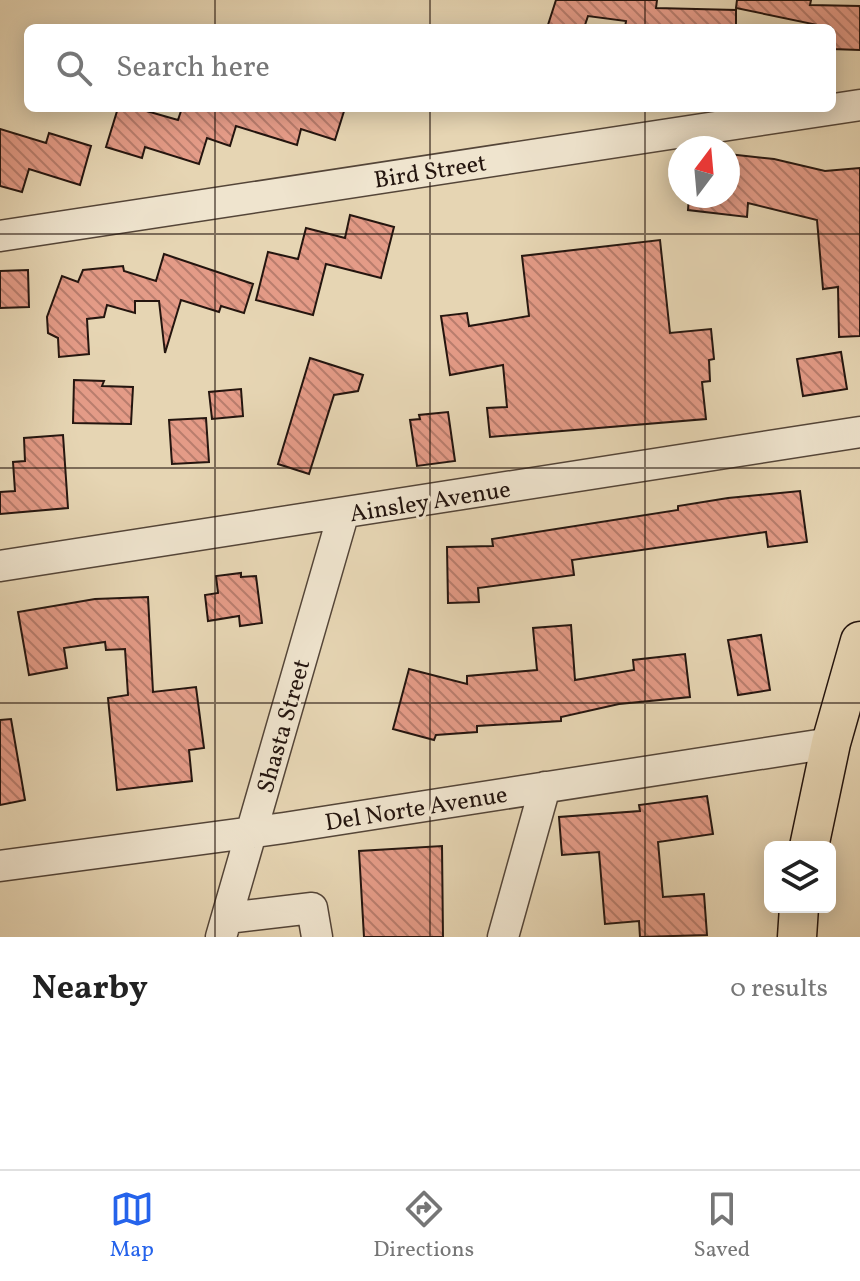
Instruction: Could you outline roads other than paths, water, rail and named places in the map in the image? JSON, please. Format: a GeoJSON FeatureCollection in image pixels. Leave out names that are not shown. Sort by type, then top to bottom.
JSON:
{"type":"FeatureCollection","features":[{"type":"Feature","properties":{"kind":"main road"},"geometry":{"type":"LineString","coordinates":[[810,841],[831,743],[860,641]]}},
{"type":"Feature","properties":{"kind":"main road"},"geometry":{"type":"LineString","coordinates":[[797,937],[798,913]]}},
{"type":"Feature","properties":{"kind":"street","name":"Bird Street"},"geometry":{"type":"LineString","coordinates":[[836,109],[860,105]]}},
{"type":"Feature","properties":{"kind":"street","name":"Bird Street"},"geometry":{"type":"LineString","coordinates":[[0,236],[814,112]]}},
{"type":"Feature","properties":{"kind":"street","name":"Ainsley Avenue"},"geometry":{"type":"LineString","coordinates":[[0,566],[343,515],[860,432]]}},
{"type":"Feature","properties":{"kind":"street","name":"Shasta Street"},"geometry":{"type":"LineString","coordinates":[[224,928],[343,515]]}},
{"type":"Feature","properties":{"kind":"street","name":"Del Norte Avenue"},"geometry":{"type":"LineString","coordinates":[[0,866],[252,833],[831,743]]}},
{"type":"Feature","properties":{"kind":"street"},"geometry":{"type":"LineString","coordinates":[[503,937],[545,787]]}},
{"type":"Feature","properties":{"kind":"street"},"geometry":{"type":"LineString","coordinates":[[224,928],[312,908],[317,937]]}},
{"type":"Feature","properties":{"kind":"street"},"geometry":{"type":"LineString","coordinates":[[787,937],[796,913]]}}]}
